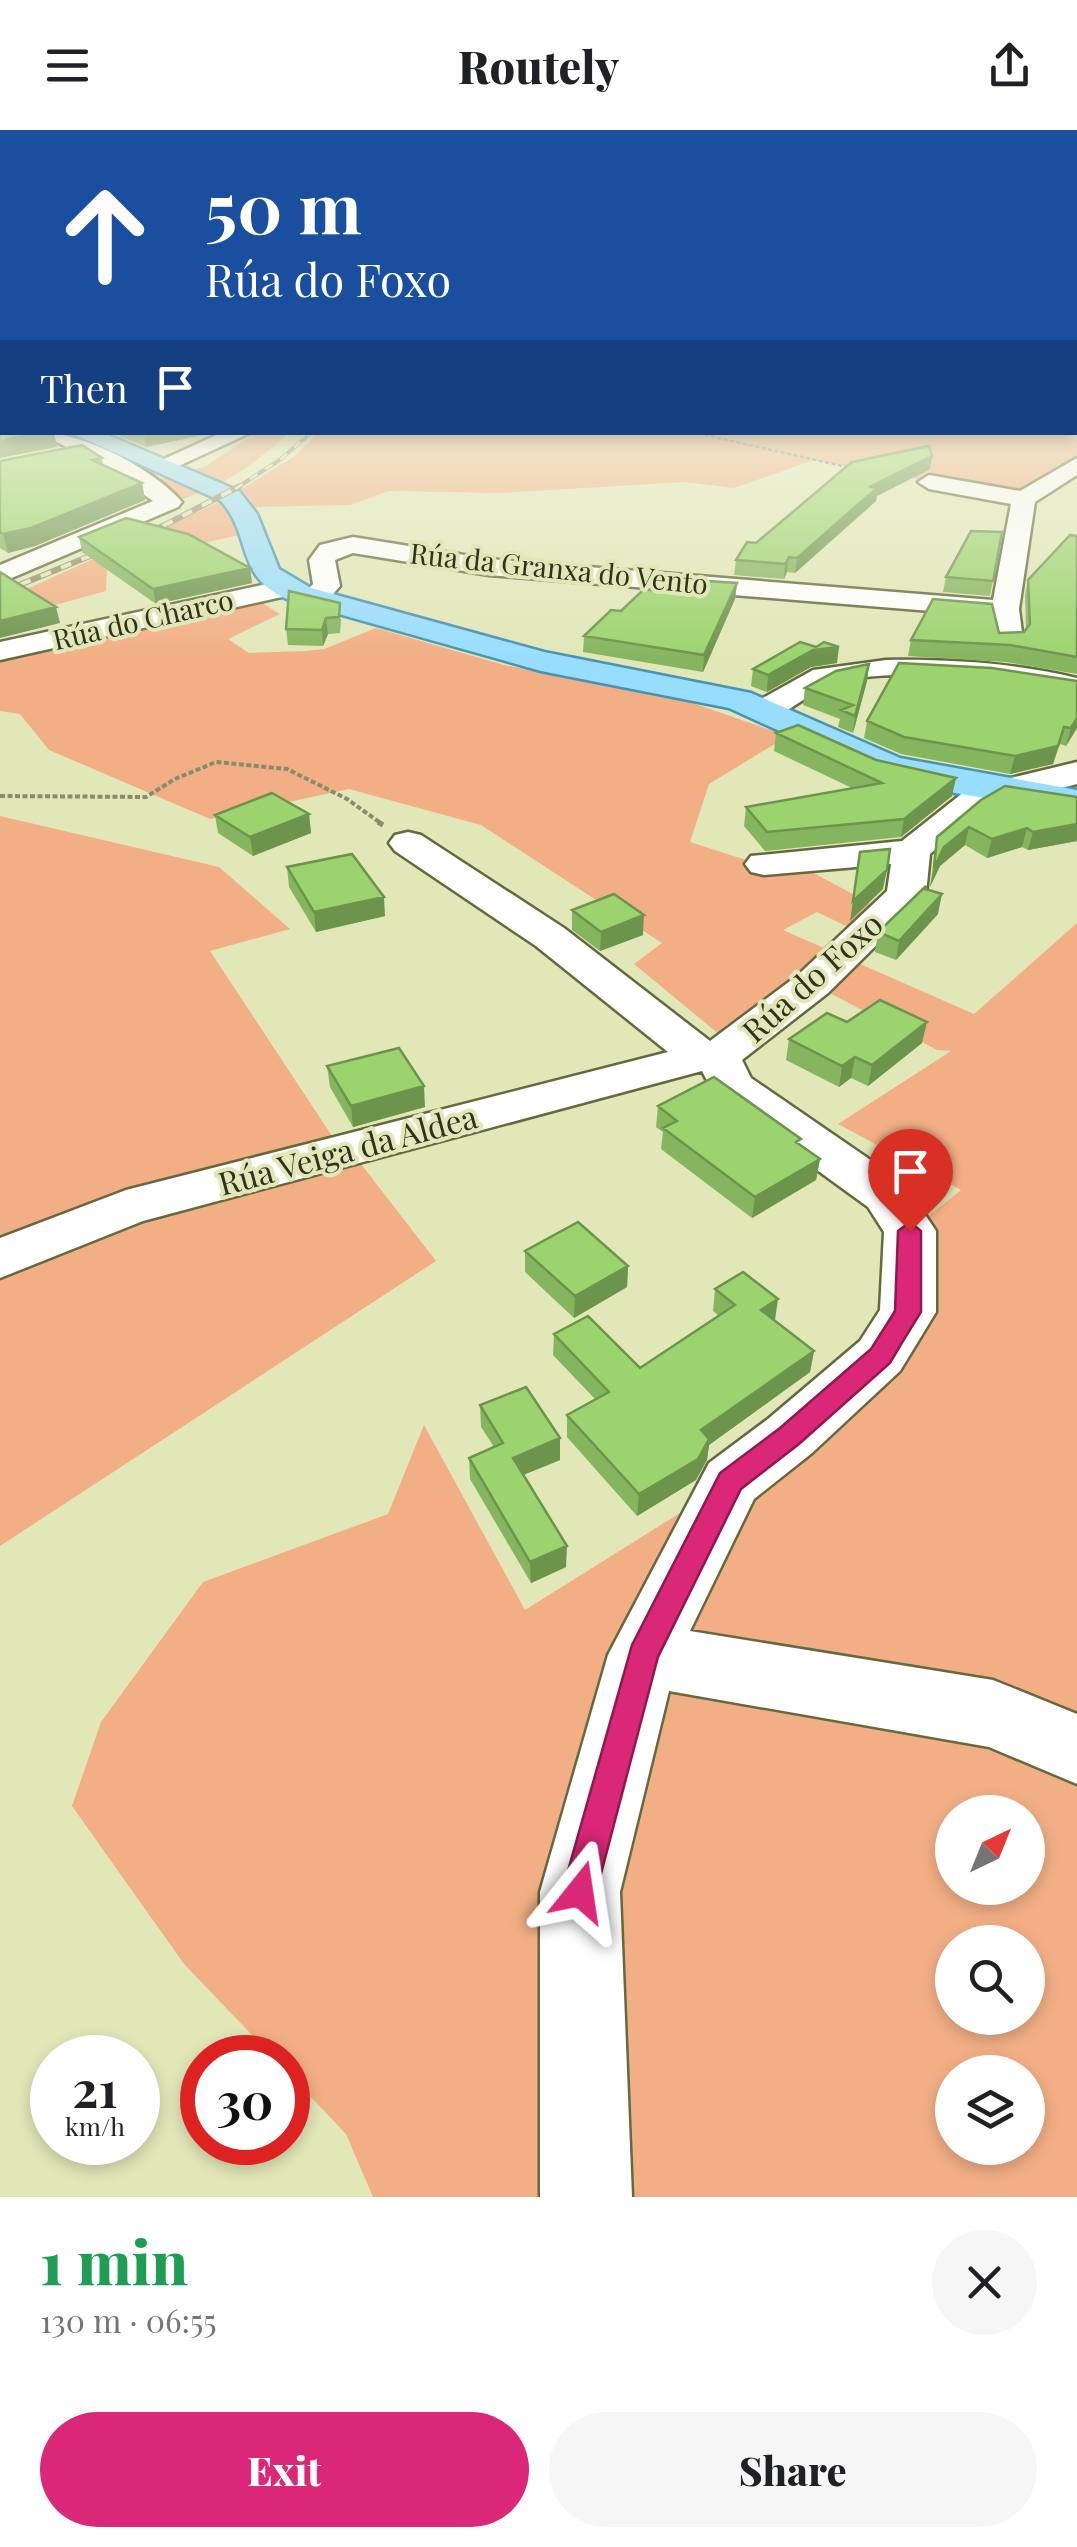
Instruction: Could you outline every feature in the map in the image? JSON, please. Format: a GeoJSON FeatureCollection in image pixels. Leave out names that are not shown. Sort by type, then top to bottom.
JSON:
{"type":"FeatureCollection","features":[{"type":"Feature","properties":{"kind":"main road"},"geometry":{"type":"LineString","coordinates":[[180,466],[242,506],[269,575],[300,593],[522,657],[704,692],[765,710],[887,766],[1077,802]]}},
{"type":"Feature","properties":{"kind":"street"},"geometry":{"type":"LineString","coordinates":[[0,576],[170,502],[118,466]]}},
{"type":"Feature","properties":{"kind":"street"},"geometry":{"type":"LineString","coordinates":[[930,482],[1024,499],[1076,466]]}},
{"type":"Feature","properties":{"kind":"street"},"geometry":{"type":"LineString","coordinates":[[1012,674],[1005,608],[1024,499]]}},
{"type":"Feature","properties":{"kind":"street","name":"Rúa da Granxa do Vento"},"geometry":{"type":"LineString","coordinates":[[300,593],[327,586],[322,560],[329,550],[352,544],[489,566],[1005,608]]}},
{"type":"Feature","properties":{"kind":"street","name":"Rúa do Charco"},"geometry":{"type":"LineString","coordinates":[[0,652],[300,593]]}},
{"type":"Feature","properties":{"kind":"street"},"geometry":{"type":"LineString","coordinates":[[765,710],[820,678],[835,674],[1012,674],[1077,686]]}},
{"type":"Feature","properties":{"kind":"street"},"geometry":{"type":"LineString","coordinates":[[764,864],[912,852],[978,797],[997,789],[1056,782],[1077,772]]}},
{"type":"Feature","properties":{"kind":"street"},"geometry":{"type":"LineString","coordinates":[[408,844],[550,936],[710,1057]]}},
{"type":"Feature","properties":{"kind":"street","name":"Rúa do Foxo"},"geometry":{"type":"LineString","coordinates":[[586,2197],[580,1892],[643,1655],[730,1481],[790,1436],[880,1356],[908,1312],[910,1231],[886,1195],[732,1086],[710,1057],[812,984],[906,894],[912,852]]}},
{"type":"Feature","properties":{"kind":"street","name":"Rúa Veiga da Aldea"},"geometry":{"type":"LineString","coordinates":[[0,1259],[126,1208],[710,1057]]}},
{"type":"Feature","properties":{"kind":"street"},"geometry":{"type":"LineString","coordinates":[[643,1655],[993,1714],[1077,1749]]}},
{"type":"Feature","properties":{"kind":"path"},"geometry":{"type":"LineString","coordinates":[[856,466],[930,482]]}},
{"type":"Feature","properties":{"kind":"path"},"geometry":{"type":"LineString","coordinates":[[0,796],[146,797],[216,762],[287,769],[347,799],[408,844]]}},
{"type":"Feature","properties":{"kind":"shaded area"},"geometry":{"type":"Polygon","coordinates":[[[246,466],[203,491],[170,502],[144,483],[204,467],[246,466]]]}},
{"type":"Feature","properties":{"kind":"shaded area"},"geometry":{"type":"Polygon","coordinates":[[[278,466],[796,466],[734,488],[685,482],[501,493],[389,491],[350,505],[257,507],[244,512],[230,496],[278,466]]]}},
{"type":"Feature","properties":{"kind":"shaded area"},"geometry":{"type":"Polygon","coordinates":[[[849,466],[1077,466],[1024,499],[849,466]]]}},
{"type":"Feature","properties":{"kind":"shaded area"},"geometry":{"type":"Polygon","coordinates":[[[224,500],[239,535],[107,565],[106,591],[0,620],[0,601],[224,500]]]}},
{"type":"Feature","properties":{"kind":"shaded area"},"geometry":{"type":"Polygon","coordinates":[[[259,601],[280,614],[228,639],[249,653],[324,649],[376,628],[504,665],[678,698],[788,736],[709,784],[690,842],[768,867],[799,865],[873,905],[848,927],[817,912],[783,930],[974,1014],[1077,923],[1077,2197],[373,2197],[346,2134],[310,2096],[310,2035],[252,2035],[184,1964],[72,1806],[101,1722],[203,1582],[388,1514],[424,1425],[525,1610],[731,1481],[880,1356],[910,1231],[961,1190],[838,1124],[951,1051],[937,1050],[813,984],[726,1040],[634,964],[662,943],[481,825],[349,789],[210,819],[49,750],[20,714],[0,711],[0,651],[259,601]]]}},
{"type":"Feature","properties":{"kind":"shaded area"},"geometry":{"type":"Polygon","coordinates":[[[0,816],[219,867],[290,929],[210,951],[334,1139],[351,1151],[436,1261],[0,1546],[0,816]]]}},
{"type":"Feature","properties":{"kind":"building"},"geometry":{"type":"Polygon","coordinates":[[[0,466],[106,466],[142,483],[31,528],[0,532],[0,466]]]}},
{"type":"Feature","properties":{"kind":"building"},"geometry":{"type":"Polygon","coordinates":[[[847,466],[911,466],[869,487],[878,487],[797,558],[789,557],[785,564],[736,560],[747,542],[756,543],[847,466]]]}},
{"type":"Feature","properties":{"kind":"building"},"geometry":{"type":"Polygon","coordinates":[[[126,518],[188,534],[250,568],[153,589],[79,537],[126,518]]]}},
{"type":"Feature","properties":{"kind":"building"},"geometry":{"type":"Polygon","coordinates":[[[971,531],[1002,532],[993,581],[946,577],[971,531]]]}},
{"type":"Feature","properties":{"kind":"building"},"geometry":{"type":"Polygon","coordinates":[[[1070,535],[1077,536],[1077,657],[1010,645],[911,640],[933,599],[992,604],[999,633],[1024,632],[1030,624],[1028,580],[1070,535]]]}},
{"type":"Feature","properties":{"kind":"building"},"geometry":{"type":"Polygon","coordinates":[[[0,572],[56,607],[0,621],[0,572]]]}},
{"type":"Feature","properties":{"kind":"building"},"geometry":{"type":"Polygon","coordinates":[[[677,579],[737,583],[704,655],[584,636],[611,610],[621,611],[644,589],[670,593],[677,579]]]}},
{"type":"Feature","properties":{"kind":"building"},"geometry":{"type":"Polygon","coordinates":[[[289,591],[340,603],[339,617],[326,618],[322,630],[286,629],[289,591]]]}},
{"type":"Feature","properties":{"kind":"building"},"geometry":{"type":"Polygon","coordinates":[[[800,642],[816,647],[824,642],[839,647],[813,650],[768,675],[753,669],[800,642]]]}},
{"type":"Feature","properties":{"kind":"building"},"geometry":{"type":"Polygon","coordinates":[[[899,663],[992,668],[1077,681],[1077,718],[1071,728],[1064,727],[1058,746],[1015,756],[904,737],[867,721],[899,663]]]}},
{"type":"Feature","properties":{"kind":"building"},"geometry":{"type":"Polygon","coordinates":[[[869,664],[855,716],[841,710],[853,705],[805,688],[836,671],[869,664]]]}},
{"type":"Feature","properties":{"kind":"building"},"geometry":{"type":"Polygon","coordinates":[[[798,725],[876,760],[956,778],[904,819],[767,832],[746,807],[882,783],[776,733],[798,725]]]}},
{"type":"Feature","properties":{"kind":"building"},"geometry":{"type":"Polygon","coordinates":[[[1005,786],[1077,797],[1077,824],[1033,832],[1027,828],[992,839],[969,827],[944,847],[934,868],[937,837],[981,800],[1005,786]]]}},
{"type":"Feature","properties":{"kind":"building"},"geometry":{"type":"Polygon","coordinates":[[[272,793],[309,814],[250,837],[215,815],[272,793]]]}},
{"type":"Feature","properties":{"kind":"building"},"geometry":{"type":"Polygon","coordinates":[[[890,849],[887,870],[853,901],[860,852],[890,849]]]}},
{"type":"Feature","properties":{"kind":"building"},"geometry":{"type":"Polygon","coordinates":[[[352,854],[384,897],[314,912],[287,867],[352,854]]]}},
{"type":"Feature","properties":{"kind":"building"},"geometry":{"type":"Polygon","coordinates":[[[926,886],[925,889],[942,894],[899,941],[878,932],[926,886]]]}},
{"type":"Feature","properties":{"kind":"building"},"geometry":{"type":"Polygon","coordinates":[[[614,894],[644,915],[601,932],[572,910],[614,894]]]}},
{"type":"Feature","properties":{"kind":"building"},"geometry":{"type":"Polygon","coordinates":[[[880,1000],[927,1022],[872,1065],[855,1057],[842,1066],[789,1039],[827,1013],[847,1022],[880,1000]]]}},
{"type":"Feature","properties":{"kind":"building"},"geometry":{"type":"Polygon","coordinates":[[[399,1048],[424,1086],[351,1106],[327,1066],[399,1048]]]}},
{"type":"Feature","properties":{"kind":"building"},"geometry":{"type":"Polygon","coordinates":[[[714,1077],[801,1139],[796,1142],[820,1159],[755,1197],[663,1128],[677,1121],[658,1106],[714,1077]]]}},
{"type":"Feature","properties":{"kind":"building"},"geometry":{"type":"Polygon","coordinates":[[[578,1222],[628,1266],[575,1296],[525,1251],[578,1222]]]}},
{"type":"Feature","properties":{"kind":"building"},"geometry":{"type":"Polygon","coordinates":[[[743,1272],[778,1299],[761,1310],[814,1351],[701,1430],[709,1439],[698,1459],[639,1494],[567,1415],[609,1392],[554,1334],[588,1316],[640,1368],[735,1305],[715,1289],[743,1272]]]}},
{"type":"Feature","properties":{"kind":"building"},"geometry":{"type":"Polygon","coordinates":[[[526,1387],[560,1438],[513,1458],[567,1546],[530,1562],[469,1458],[503,1443],[480,1405],[526,1387]]]}},
{"type":"Feature","properties":{"kind":"railway"},"geometry":{"type":"LineString","coordinates":[[238,487],[270,466]]}},
{"type":"Feature","properties":{"kind":"railway"},"geometry":{"type":"LineString","coordinates":[[0,593],[165,525],[238,487]]}},
{"type":"Feature","properties":{"kind":"route"},"geometry":{"type":"LineString","coordinates":[[580,1892],[643,1655],[730,1481],[790,1436],[880,1356],[908,1312],[910,1231]]}}]}
